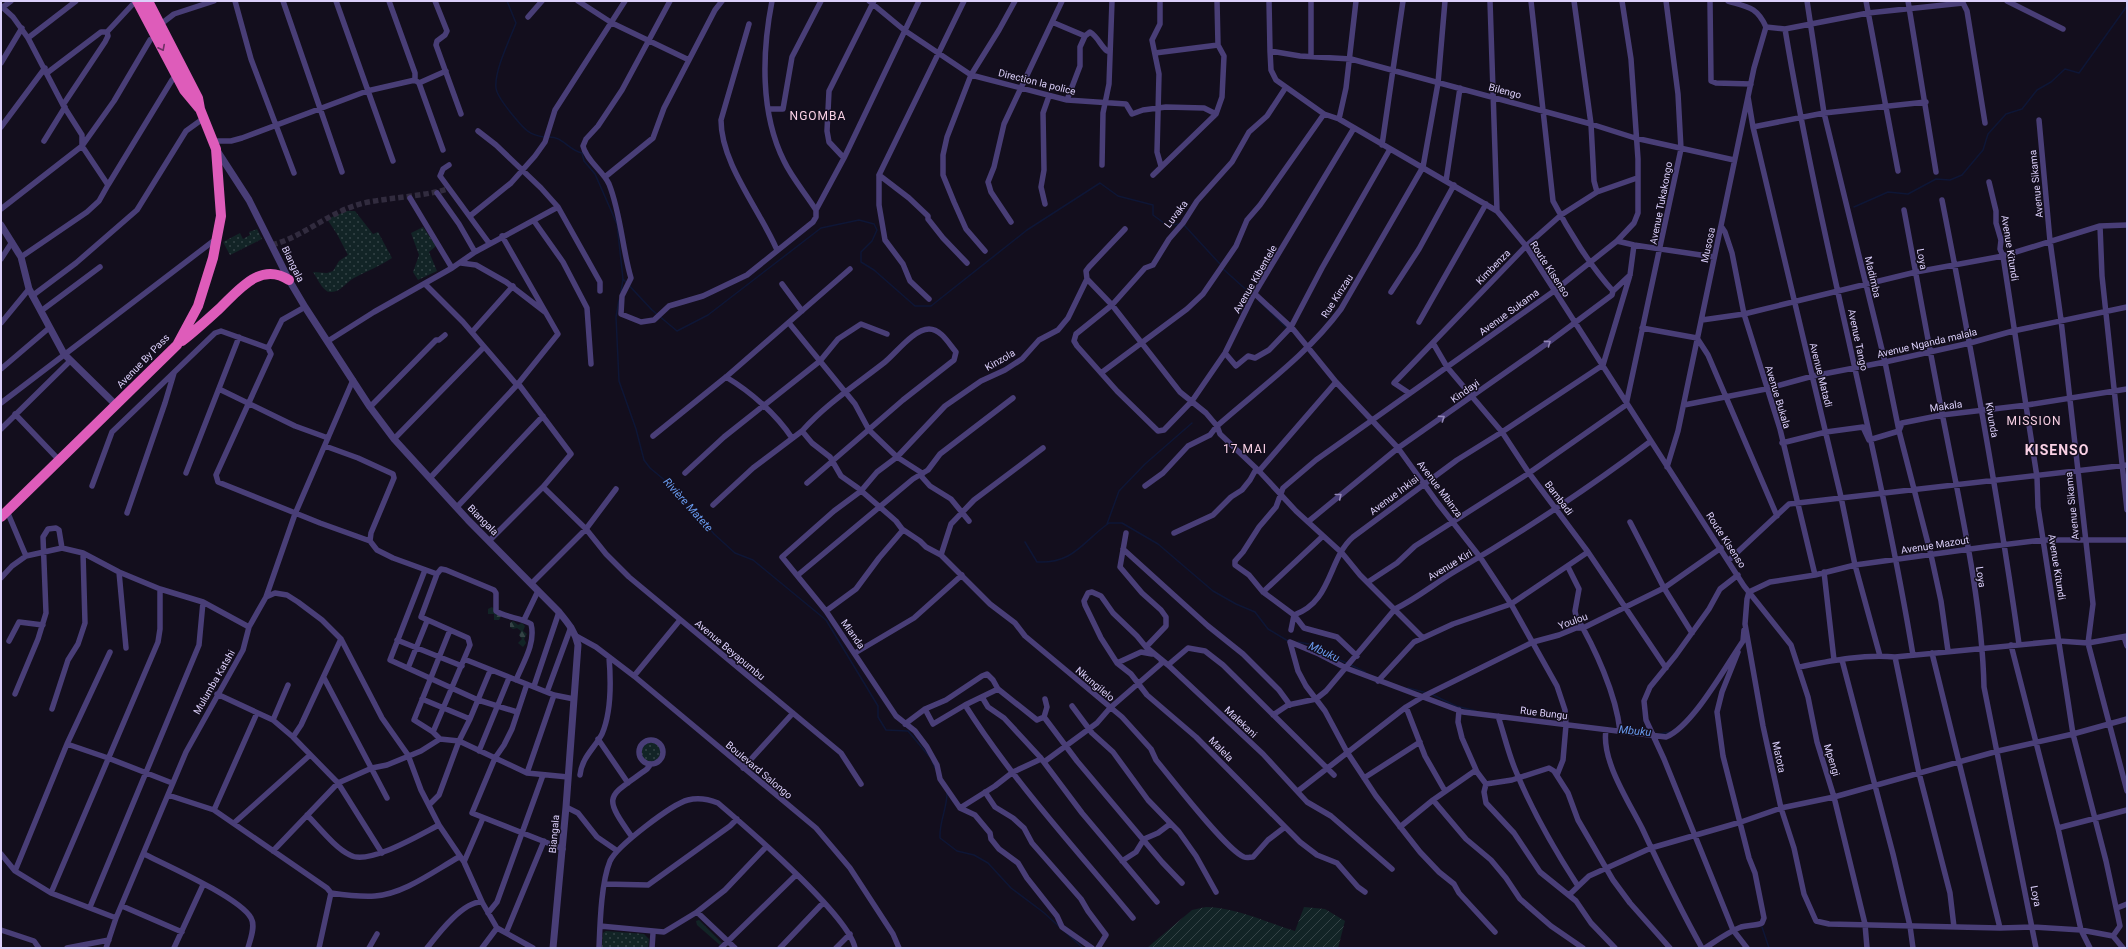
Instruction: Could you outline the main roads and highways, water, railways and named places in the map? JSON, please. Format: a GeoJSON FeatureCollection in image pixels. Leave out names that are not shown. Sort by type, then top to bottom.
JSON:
{"type":"FeatureCollection","features":[{"type":"Feature","properties":{"kind":"highway","name":"Avenue By Pass"},"geometry":{"type":"LineString","coordinates":[[4,514],[177,345],[206,284],[213,258],[221,216],[215,145],[202,113],[198,98],[148,1]]}},
{"type":"Feature","properties":{"kind":"highway","name":"Avenue By Pass"},"geometry":{"type":"LineString","coordinates":[[134,3],[184,90],[202,113]]}},
{"type":"Feature","properties":{"kind":"highway"},"geometry":{"type":"LineString","coordinates":[[177,345],[201,325],[249,280],[272,274],[281,275],[289,280]]}},
{"type":"Feature","properties":{"kind":"waterway","name":"Rivière Matete"},"geometry":{"type":"LineString","coordinates":[[507,1],[516,23],[497,73],[497,92],[501,100],[525,129],[535,135],[544,137]]}},
{"type":"Feature","properties":{"kind":"waterway"},"geometry":{"type":"LineString","coordinates":[[1854,207],[1888,192],[1908,194],[1936,179],[1950,180],[1962,175],[1983,150],[1988,134],[2006,114],[2022,109],[2037,90],[2051,82],[2065,69],[2079,73],[2127,6]]}},
{"type":"Feature","properties":{"kind":"waterway","name":"Rivière Matete"},"geometry":{"type":"LineString","coordinates":[[548,137],[558,139],[582,153],[584,161],[595,174],[617,224],[623,279],[621,292]]}},
{"type":"Feature","properties":{"kind":"waterway"},"geometry":{"type":"LineString","coordinates":[[623,279],[652,310],[677,331],[708,315],[821,228],[859,220],[874,224],[877,230],[872,241],[861,252],[861,262],[874,270],[915,306],[931,306],[1027,230],[1100,183],[1118,196],[1153,205],[1153,215],[1168,226],[1178,224]]}},
{"type":"Feature","properties":{"kind":"waterway"},"geometry":{"type":"LineString","coordinates":[[1184,225],[1220,264]]}},
{"type":"Feature","properties":{"kind":"waterway"},"geometry":{"type":"LineString","coordinates":[[1222,268],[1252,295]]}},
{"type":"Feature","properties":{"kind":"waterway","name":"Rivière Matete"},"geometry":{"type":"LineString","coordinates":[[619,300],[616,317],[619,381],[636,429],[644,460],[650,468],[679,492],[714,534],[735,553],[753,560],[826,620],[878,706],[878,717],[886,730],[908,731],[929,756]]}},
{"type":"Feature","properties":{"kind":"waterway"},"geometry":{"type":"LineString","coordinates":[[1259,301],[1288,329]]}},
{"type":"Feature","properties":{"kind":"waterway"},"geometry":{"type":"LineString","coordinates":[[1107,524],[1119,491],[1145,464],[1192,423]]}},
{"type":"Feature","properties":{"kind":"waterway","name":"Mbuku"},"geometry":{"type":"LineString","coordinates":[[1025,542],[1037,562],[1050,562],[1060,559],[1077,550],[1109,523],[1122,523],[1158,544],[1213,591],[1236,604],[1255,612],[1268,629],[1288,641]]}},
{"type":"Feature","properties":{"kind":"waterway","name":"Mbuku"},"geometry":{"type":"LineString","coordinates":[[1298,642],[1309,644],[1322,653],[1347,663]]}},
{"type":"Feature","properties":{"kind":"waterway","name":"Mbuku"},"geometry":{"type":"LineString","coordinates":[[1351,665],[1365,672]]}},
{"type":"Feature","properties":{"kind":"waterway","name":"Mbuku"},"geometry":{"type":"LineString","coordinates":[[1408,688],[1427,693]]}},
{"type":"Feature","properties":{"kind":"waterway","name":"Mbuku"},"geometry":{"type":"LineString","coordinates":[[1431,694],[1456,706],[1476,711]]}},
{"type":"Feature","properties":{"kind":"waterway","name":"Mbuku"},"geometry":{"type":"LineString","coordinates":[[1660,734],[1670,732]]}},
{"type":"Feature","properties":{"kind":"waterway","name":"Rivière Matete"},"geometry":{"type":"LineString","coordinates":[[932,761],[935,768]]}},
{"type":"Feature","properties":{"kind":"waterway","name":"Rivière Matete"},"geometry":{"type":"LineString","coordinates":[[947,793],[940,838],[957,851],[974,855],[988,863],[1011,888],[1043,912],[1083,948]]}},
{"type":"Feature","properties":{"kind":"waterway"},"geometry":{"type":"LineString","coordinates":[[1762,927],[1769,948]]}},
{"type":"Feature","properties":{"kind":"tunnel"},"geometry":{"type":"LineString","coordinates":[[272,245],[296,236],[329,217],[364,203],[427,194],[448,189]]}},
{"type":"Feature","properties":{"kind":"district","name":"NGOMBA"},"geometry":{"type":"Point","coordinates":[818,116]}},
{"type":"Feature","properties":{"kind":"district","name":"MISSION"},"geometry":{"type":"Point","coordinates":[2034,421]}},
{"type":"Feature","properties":{"kind":"district","name":"17 MAI"},"geometry":{"type":"Point","coordinates":[1245,449]}},
{"type":"Feature","properties":{"kind":"district","name":"KISENSO"},"geometry":{"type":"Point","coordinates":[2057,450]}}]}
